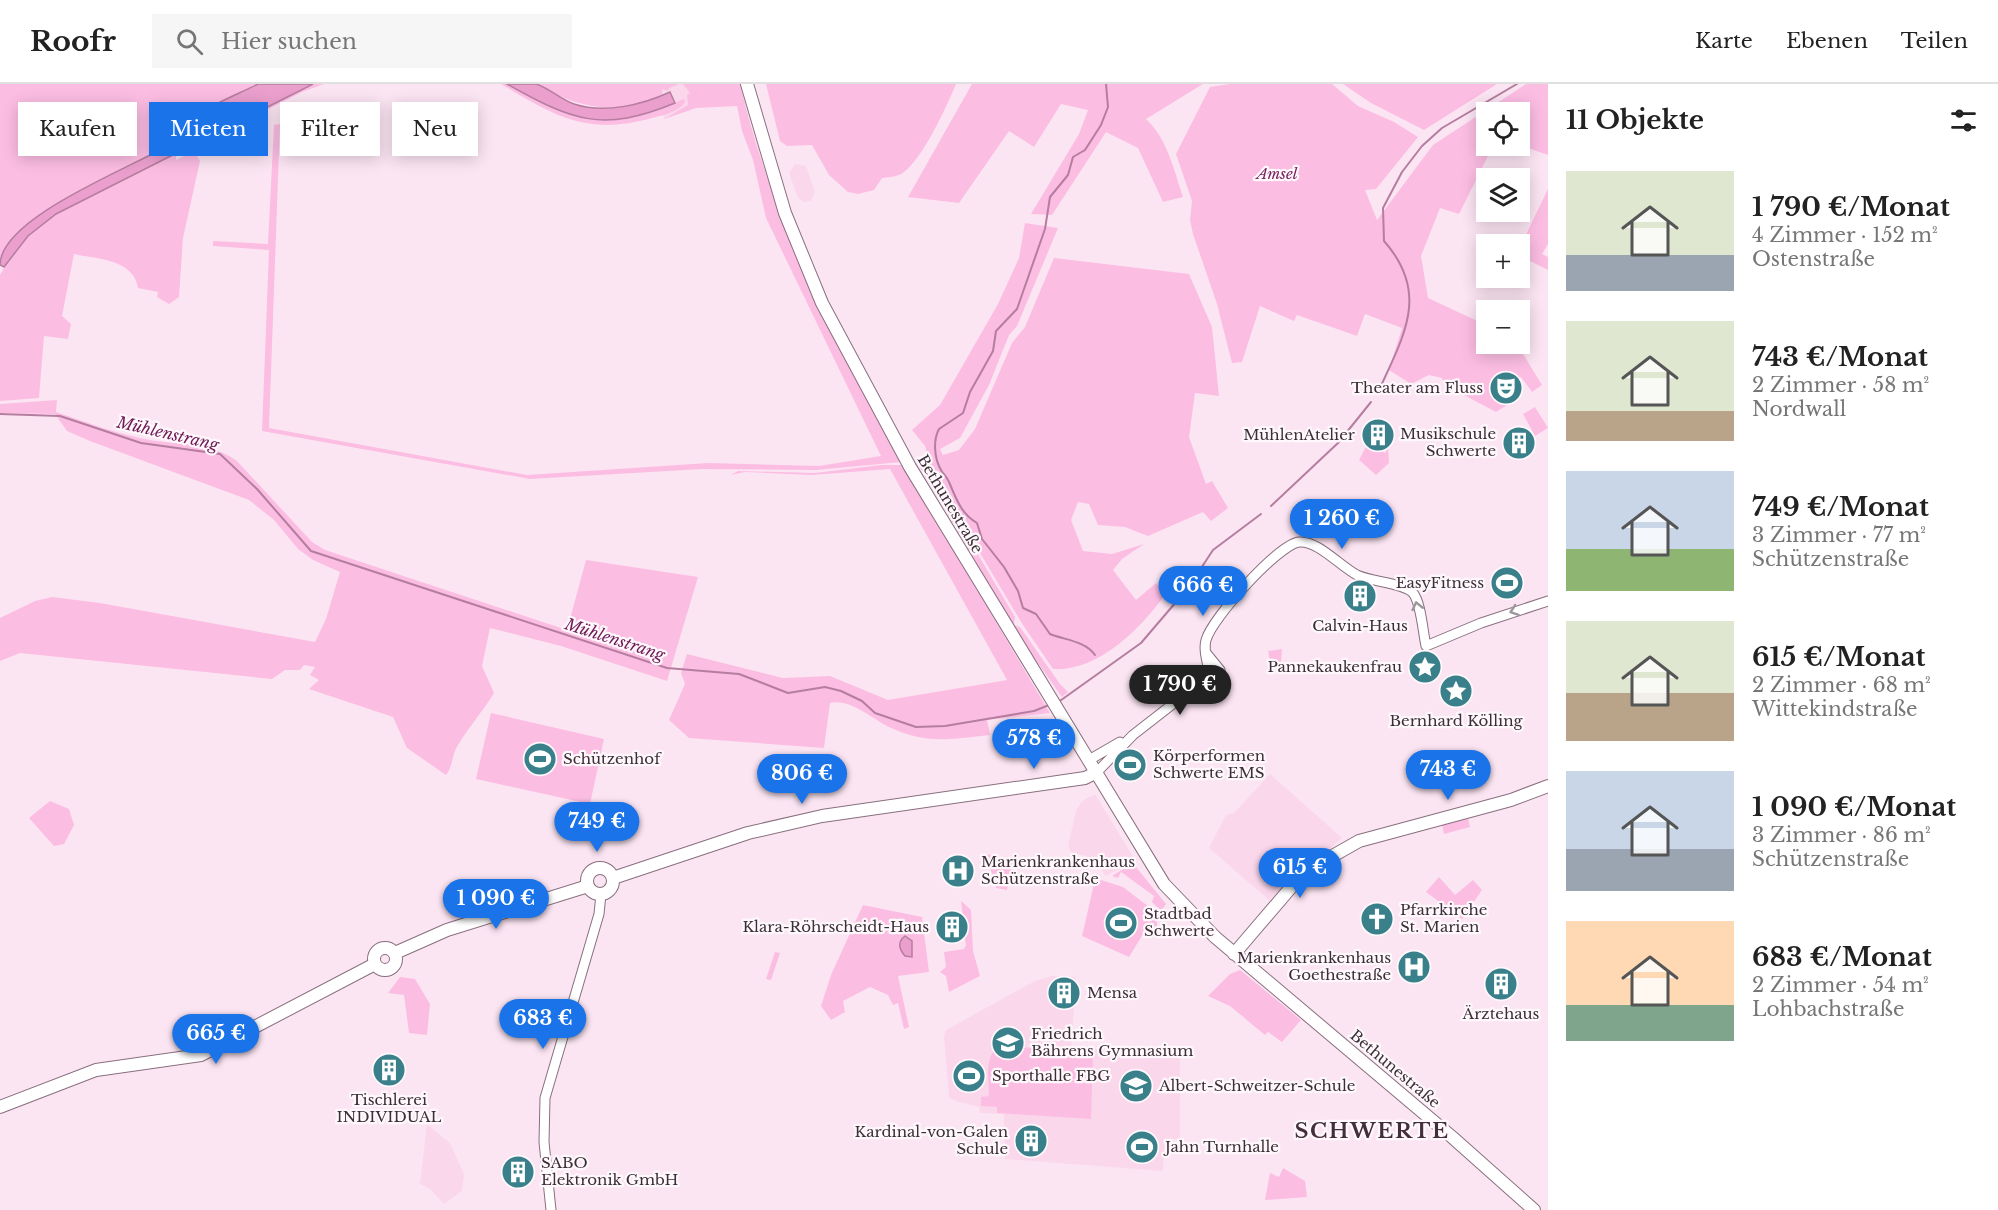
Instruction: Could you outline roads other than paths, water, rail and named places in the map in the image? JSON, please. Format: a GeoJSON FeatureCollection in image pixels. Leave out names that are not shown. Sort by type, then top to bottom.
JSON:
{"type":"FeatureCollection","features":[{"type":"Feature","properties":{"kind":"main road","name":"Bethunestraße"},"geometry":{"type":"LineString","coordinates":[[747,84],[785,213],[822,303],[907,461],[1097,772],[1152,867],[1187,910],[1234,954],[1435,1122],[1533,1210]]}},
{"type":"Feature","properties":{"kind":"main road"},"geometry":{"type":"LineString","coordinates":[[1067,780],[1089,760]]}},
{"type":"Feature","properties":{"kind":"main road"},"geometry":{"type":"LineString","coordinates":[[613,878],[780,824],[1085,778],[1097,772]]}},
{"type":"Feature","properties":{"kind":"main road"},"geometry":{"type":"LineString","coordinates":[[1234,954],[1270,909],[1293,885],[1322,862],[1359,841],[1511,800],[1548,786]]}},
{"type":"Feature","properties":{"kind":"main road"},"geometry":{"type":"LineString","coordinates":[[595,869],[608,871],[613,878],[611,889],[602,894],[592,892],[588,886],[589,874],[595,869]]}},
{"type":"Feature","properties":{"kind":"main road"},"geometry":{"type":"LineString","coordinates":[[0,1107],[96,1070],[201,1055],[375,964],[381,970],[389,969],[396,961],[394,953],[447,930],[588,886]]}},
{"type":"Feature","properties":{"kind":"street"},"geometry":{"type":"LineString","coordinates":[[1097,772],[1133,735],[1210,675],[1205,652],[1208,633],[1244,585],[1296,543],[1317,547],[1358,575],[1380,583],[1402,586],[1412,592],[1416,600],[1426,646],[1481,623],[1548,601]]}},
{"type":"Feature","properties":{"kind":"street"},"geometry":{"type":"LineString","coordinates":[[1205,652],[1220,670]]}},
{"type":"Feature","properties":{"kind":"street"},"geometry":{"type":"LineString","coordinates":[[1089,760],[1133,735]]}},
{"type":"Feature","properties":{"kind":"street"},"geometry":{"type":"LineString","coordinates":[[551,1210],[544,1142],[545,1098],[599,914],[602,894]]}},
{"type":"Feature","properties":{"kind":"waterway"},"geometry":{"type":"LineString","coordinates":[[1095,655],[1080,644],[1050,634],[1036,614],[1023,608],[1018,591],[1004,567],[982,539],[977,523],[960,505],[939,465],[935,444],[939,429],[963,413],[970,392],[993,351],[996,331],[1017,309],[1045,229],[1050,197],[1068,175],[1073,157],[1085,150],[1101,125],[1108,107],[1106,84]]}},
{"type":"Feature","properties":{"kind":"waterway","name":"Mühlenstrang"},"geometry":{"type":"LineString","coordinates":[[1380,388],[1404,332],[1409,296],[1406,278],[1398,260],[1384,241],[1383,208],[1402,172],[1422,146],[1442,128],[1517,84]]}},
{"type":"Feature","properties":{"kind":"waterway","name":"Mühlenstrang"},"geometry":{"type":"LineString","coordinates":[[1271,506],[1338,443],[1371,402]]}},
{"type":"Feature","properties":{"kind":"waterway","name":"Mühlenstrang"},"geometry":{"type":"LineString","coordinates":[[0,414],[60,416],[141,443],[220,454],[257,489],[311,551],[667,668],[739,674],[788,693],[825,687],[841,691],[862,701],[875,713],[916,727],[945,726],[1034,711],[1049,705]]}},
{"type":"Feature","properties":{"kind":"waterway","name":"Mühlenstrang"},"geometry":{"type":"LineString","coordinates":[[1057,703],[1141,643],[1188,588],[1213,550],[1261,514]]}},
{"type":"Feature","properties":{"kind":"place","name":"Theater am Fluss"},"geometry":{"type":"Point","coordinates":[1506,388]}},
{"type":"Feature","properties":{"kind":"place","name":"MühlenAtelier"},"geometry":{"type":"Point","coordinates":[1378,435]}},
{"type":"Feature","properties":{"kind":"place","name":"Musikschule Schwerte"},"geometry":{"type":"Point","coordinates":[1519,443]}},
{"type":"Feature","properties":{"kind":"place","name":"EasyFitness"},"geometry":{"type":"Point","coordinates":[1507,583]}},
{"type":"Feature","properties":{"kind":"place","name":"Calvin-Haus"},"geometry":{"type":"Point","coordinates":[1360,596]}},
{"type":"Feature","properties":{"kind":"place","name":"Pannekaukenfrau"},"geometry":{"type":"Point","coordinates":[1425,667]}},
{"type":"Feature","properties":{"kind":"place","name":"Bernhard Kölling"},"geometry":{"type":"Point","coordinates":[1456,691]}},
{"type":"Feature","properties":{"kind":"place","name":"Schützenhof"},"geometry":{"type":"Point","coordinates":[540,759]}},
{"type":"Feature","properties":{"kind":"place","name":"Körperformen Schwerte EMS"},"geometry":{"type":"Point","coordinates":[1130,765]}},
{"type":"Feature","properties":{"kind":"place","name":"Marienkrankenhaus Schützenstraße"},"geometry":{"type":"Point","coordinates":[958,871]}},
{"type":"Feature","properties":{"kind":"place","name":"Pfarrkirche St. Marien"},"geometry":{"type":"Point","coordinates":[1377,919]}},
{"type":"Feature","properties":{"kind":"place","name":"Stadtbad Schwerte"},"geometry":{"type":"Point","coordinates":[1121,923]}},
{"type":"Feature","properties":{"kind":"place","name":"Klara-Röhrscheidt-Haus"},"geometry":{"type":"Point","coordinates":[952,927]}},
{"type":"Feature","properties":{"kind":"place","name":"Marienkrankenhaus Goethestraße"},"geometry":{"type":"Point","coordinates":[1414,967]}},
{"type":"Feature","properties":{"kind":"place","name":"Ärztehaus"},"geometry":{"type":"Point","coordinates":[1501,984]}},
{"type":"Feature","properties":{"kind":"place","name":"Mensa"},"geometry":{"type":"Point","coordinates":[1064,993]}},
{"type":"Feature","properties":{"kind":"place","name":"Friedrich Bährens Gymnasium"},"geometry":{"type":"Point","coordinates":[1008,1043]}},
{"type":"Feature","properties":{"kind":"place","name":"Tischlerei INDIVIDUAL"},"geometry":{"type":"Point","coordinates":[389,1070]}},
{"type":"Feature","properties":{"kind":"place","name":"Sporthalle FBG"},"geometry":{"type":"Point","coordinates":[969,1076]}},
{"type":"Feature","properties":{"kind":"place","name":"Albert-Schweitzer-Schule"},"geometry":{"type":"Point","coordinates":[1136,1086]}},
{"type":"Feature","properties":{"kind":"place","name":"Kardinal-von-Galen Schule"},"geometry":{"type":"Point","coordinates":[1031,1141]}},
{"type":"Feature","properties":{"kind":"place","name":"Jahn Turnhalle"},"geometry":{"type":"Point","coordinates":[1142,1147]}},
{"type":"Feature","properties":{"kind":"place","name":"SABO Elektronik GmbH"},"geometry":{"type":"Point","coordinates":[518,1172]}},
{"type":"Feature","properties":{"kind":"district","name":"SCHWERTE"},"geometry":{"type":"Point","coordinates":[1372,1131]}},
{"type":"Feature","properties":{"kind":"park label","name":"Amsel"},"geometry":{"type":"Point","coordinates":[1277,174]}}]}
